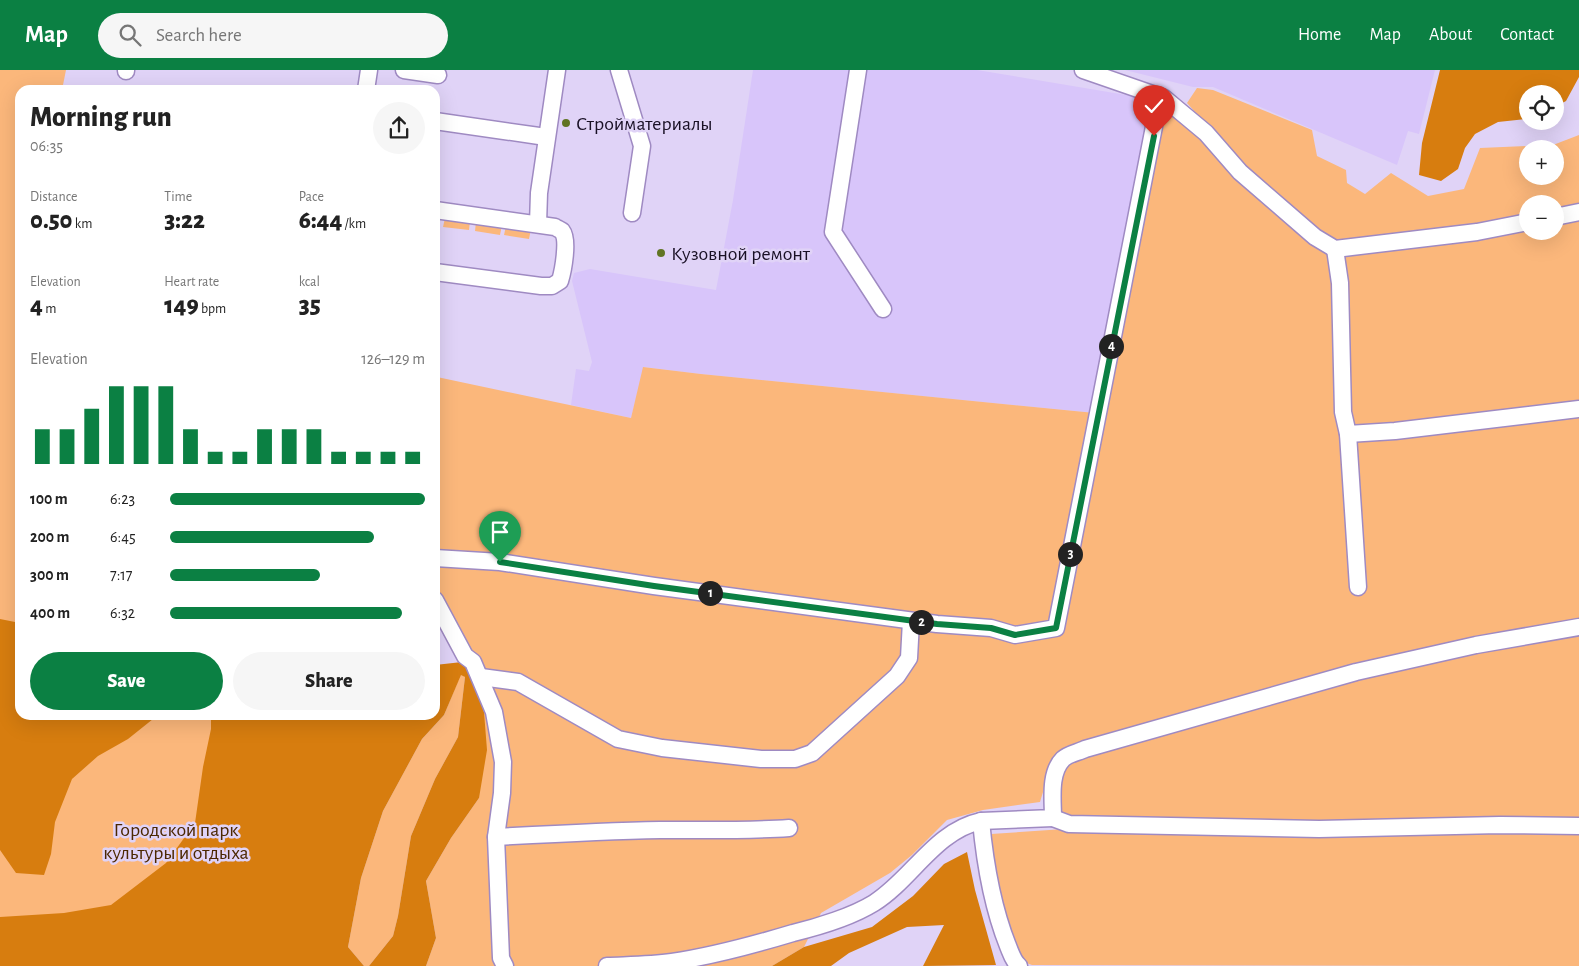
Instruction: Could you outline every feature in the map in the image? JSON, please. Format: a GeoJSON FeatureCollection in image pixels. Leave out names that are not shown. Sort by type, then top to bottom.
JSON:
{"type":"FeatureCollection","features":[{"type":"Feature","properties":{"kind":"street"},"geometry":{"type":"LineString","coordinates":[[359,85],[361,70]]}},
{"type":"Feature","properties":{"kind":"street"},"geometry":{"type":"LineString","coordinates":[[367,85],[369,70]]}},
{"type":"Feature","properties":{"kind":"street"},"geometry":{"type":"LineString","coordinates":[[404,70],[438,75]]}},
{"type":"Feature","properties":{"kind":"street"},"geometry":{"type":"LineString","coordinates":[[538,224],[539,193],[557,70]]}},
{"type":"Feature","properties":{"kind":"street"},"geometry":{"type":"LineString","coordinates":[[619,70],[642,146],[632,213]]}},
{"type":"Feature","properties":{"kind":"street"},"geometry":{"type":"LineString","coordinates":[[858,70],[834,232],[883,309]]}},
{"type":"Feature","properties":{"kind":"street"},"geometry":{"type":"LineString","coordinates":[[1083,70],[1160,96],[1206,133],[1240,172],[1292,218],[1315,237],[1335,249],[1477,232],[1519,224]]}},
{"type":"Feature","properties":{"kind":"street"},"geometry":{"type":"LineString","coordinates":[[440,558],[500,562],[654,586],[937,624],[991,628],[1015,635],[1056,628],[1160,96]]}},
{"type":"Feature","properties":{"kind":"street"},"geometry":{"type":"LineString","coordinates":[[440,122],[546,137]]}},
{"type":"Feature","properties":{"kind":"street"},"geometry":{"type":"LineString","coordinates":[[440,211],[555,227],[562,231],[565,237],[564,268],[560,281],[552,286],[440,273]]}},
{"type":"Feature","properties":{"kind":"street"},"geometry":{"type":"LineString","coordinates":[[1564,215],[1579,212]]}},
{"type":"Feature","properties":{"kind":"street"},"geometry":{"type":"LineString","coordinates":[[1335,249],[1340,283],[1343,412],[1348,434],[1358,587]]}},
{"type":"Feature","properties":{"kind":"street"},"geometry":{"type":"LineString","coordinates":[[1348,434],[1395,431],[1579,409]]}},
{"type":"Feature","properties":{"kind":"street"},"geometry":{"type":"LineString","coordinates":[[440,609],[465,656],[473,662],[481,677],[494,712],[503,762],[502,793],[496,837],[501,958],[504,966]]}},
{"type":"Feature","properties":{"kind":"street"},"geometry":{"type":"LineString","coordinates":[[481,677],[518,682],[618,738],[662,748],[761,759],[795,759],[812,753],[897,676],[909,658],[911,620]]}},
{"type":"Feature","properties":{"kind":"street"},"geometry":{"type":"LineString","coordinates":[[1053,818],[1053,792],[1056,770],[1064,758],[1086,749],[1356,672],[1476,644],[1579,627]]}},
{"type":"Feature","properties":{"kind":"street"},"geometry":{"type":"LineString","coordinates":[[607,966],[671,962],[732,950],[825,925],[873,904],[894,889],[920,860],[951,834],[968,824],[981,821],[1053,818],[1070,824],[1309,829],[1500,825],[1579,826]]}},
{"type":"Feature","properties":{"kind":"street"},"geometry":{"type":"LineString","coordinates":[[981,821],[984,856],[992,898],[1005,939],[1015,963],[1019,966]]}},
{"type":"Feature","properties":{"kind":"street"},"geometry":{"type":"LineString","coordinates":[[496,837],[607,831],[747,831],[789,828]]}},
{"type":"Feature","properties":{"kind":"shaded area"},"geometry":{"type":"Polygon","coordinates":[[[753,70],[977,70],[1156,100],[1095,413],[644,367],[631,418],[571,405],[576,369],[589,371],[592,362],[572,281],[574,273],[590,269],[716,290],[733,200],[753,70]]]}},
{"type":"Feature","properties":{"kind":"shaded area"},"geometry":{"type":"Polygon","coordinates":[[[1125,70],[1435,70],[1419,134],[1408,131],[1397,165],[1213,87],[1193,87],[1125,70]]]}},
{"type":"Feature","properties":{"kind":"shaded area"},"geometry":{"type":"Polygon","coordinates":[[[1440,70],[1579,70],[1579,77],[1564,102],[1564,85],[1519,85],[1519,120],[1498,122],[1475,134],[1465,148],[1458,169],[1441,181],[1419,175],[1422,143],[1440,70]]]}},
{"type":"Feature","properties":{"kind":"shaded area"},"geometry":{"type":"Polygon","coordinates":[[[0,619],[15,622],[15,720],[152,720],[128,739],[98,756],[72,779],[55,822],[51,854],[44,875],[16,873],[0,850],[0,619]]]}},
{"type":"Feature","properties":{"kind":"shaded area"},"geometry":{"type":"Polygon","coordinates":[[[462,662],[473,679],[484,712],[487,750],[479,798],[451,838],[426,881],[436,938],[426,966],[369,966],[393,936],[411,836],[435,779],[458,737],[465,677],[461,675],[444,715],[440,719],[440,664],[462,662]]]}},
{"type":"Feature","properties":{"kind":"shaded area"},"geometry":{"type":"Polygon","coordinates":[[[211,720],[439,720],[422,739],[383,811],[361,878],[348,947],[364,966],[0,966],[0,917],[64,913],[111,905],[166,863],[195,823],[203,767],[211,729],[211,720]]]}},
{"type":"Feature","properties":{"kind":"shaded area"},"geometry":{"type":"Polygon","coordinates":[[[967,852],[975,890],[996,965],[923,966],[944,925],[907,927],[849,953],[831,966],[772,966],[804,947],[872,927],[913,896],[944,864],[967,852]]]}},
{"type":"Feature","properties":{"kind":"green space","name":"Городской парк культуры и отдыха"},"geometry":{"type":"Polygon","coordinates":[[[0,70],[66,70],[63,85],[15,85],[15,720],[376,720],[327,966],[0,966],[0,70]]]}},
{"type":"Feature","properties":{"kind":"green space"},"geometry":{"type":"Polygon","coordinates":[[[1197,88],[1213,90],[1312,130],[1317,156],[1346,170],[1347,183],[1365,194],[1391,173],[1428,196],[1464,189],[1480,148],[1519,146],[1519,185],[1564,185],[1564,141],[1579,135],[1579,206],[1564,209],[1564,195],[1519,195],[1519,219],[1494,224],[1346,241],[1327,238],[1252,175],[1187,103],[1197,88]]]}},
{"type":"Feature","properties":{"kind":"green space"},"geometry":{"type":"Polygon","coordinates":[[[1164,108],[1203,142],[1247,189],[1329,255],[1519,230],[1519,240],[1564,240],[1564,221],[1579,218],[1579,966],[1032,965],[1018,960],[997,895],[991,834],[1064,829],[1059,779],[1049,772],[1040,802],[983,810],[947,820],[912,855],[890,873],[821,913],[804,947],[772,966],[426,966],[436,938],[426,881],[451,838],[479,798],[473,679],[467,646],[440,598],[440,378],[631,418],[643,367],[1105,414],[1164,108]]]}},
{"type":"Feature","properties":{"kind":"green space"},"geometry":{"type":"Polygon","coordinates":[[[445,218],[470,221],[469,230],[443,227],[445,218]]]}},
{"type":"Feature","properties":{"kind":"green space"},"geometry":{"type":"Polygon","coordinates":[[[476,222],[502,225],[500,235],[475,231],[476,222]]]}},
{"type":"Feature","properties":{"kind":"green space"},"geometry":{"type":"Polygon","coordinates":[[[506,226],[531,229],[529,239],[504,235],[506,226]]]}},
{"type":"Feature","properties":{"kind":"green space"},"geometry":{"type":"Polygon","coordinates":[[[461,674],[465,677],[458,737],[435,779],[411,836],[393,936],[369,966],[364,966],[348,947],[361,878],[383,811],[422,739],[444,715],[461,674]]]}},
{"type":"Feature","properties":{"kind":"place","name":"Стройматериалы"},"geometry":{"type":"Point","coordinates":[566,123]}},
{"type":"Feature","properties":{"kind":"place","name":"Кузовной ремонт"},"geometry":{"type":"Point","coordinates":[661,253]}},
{"type":"Feature","properties":{"kind":"route"},"geometry":{"type":"LineString","coordinates":[[500,562],[654,586],[937,624],[991,628],[1015,635],[1056,628],[1154,136]]}}]}
